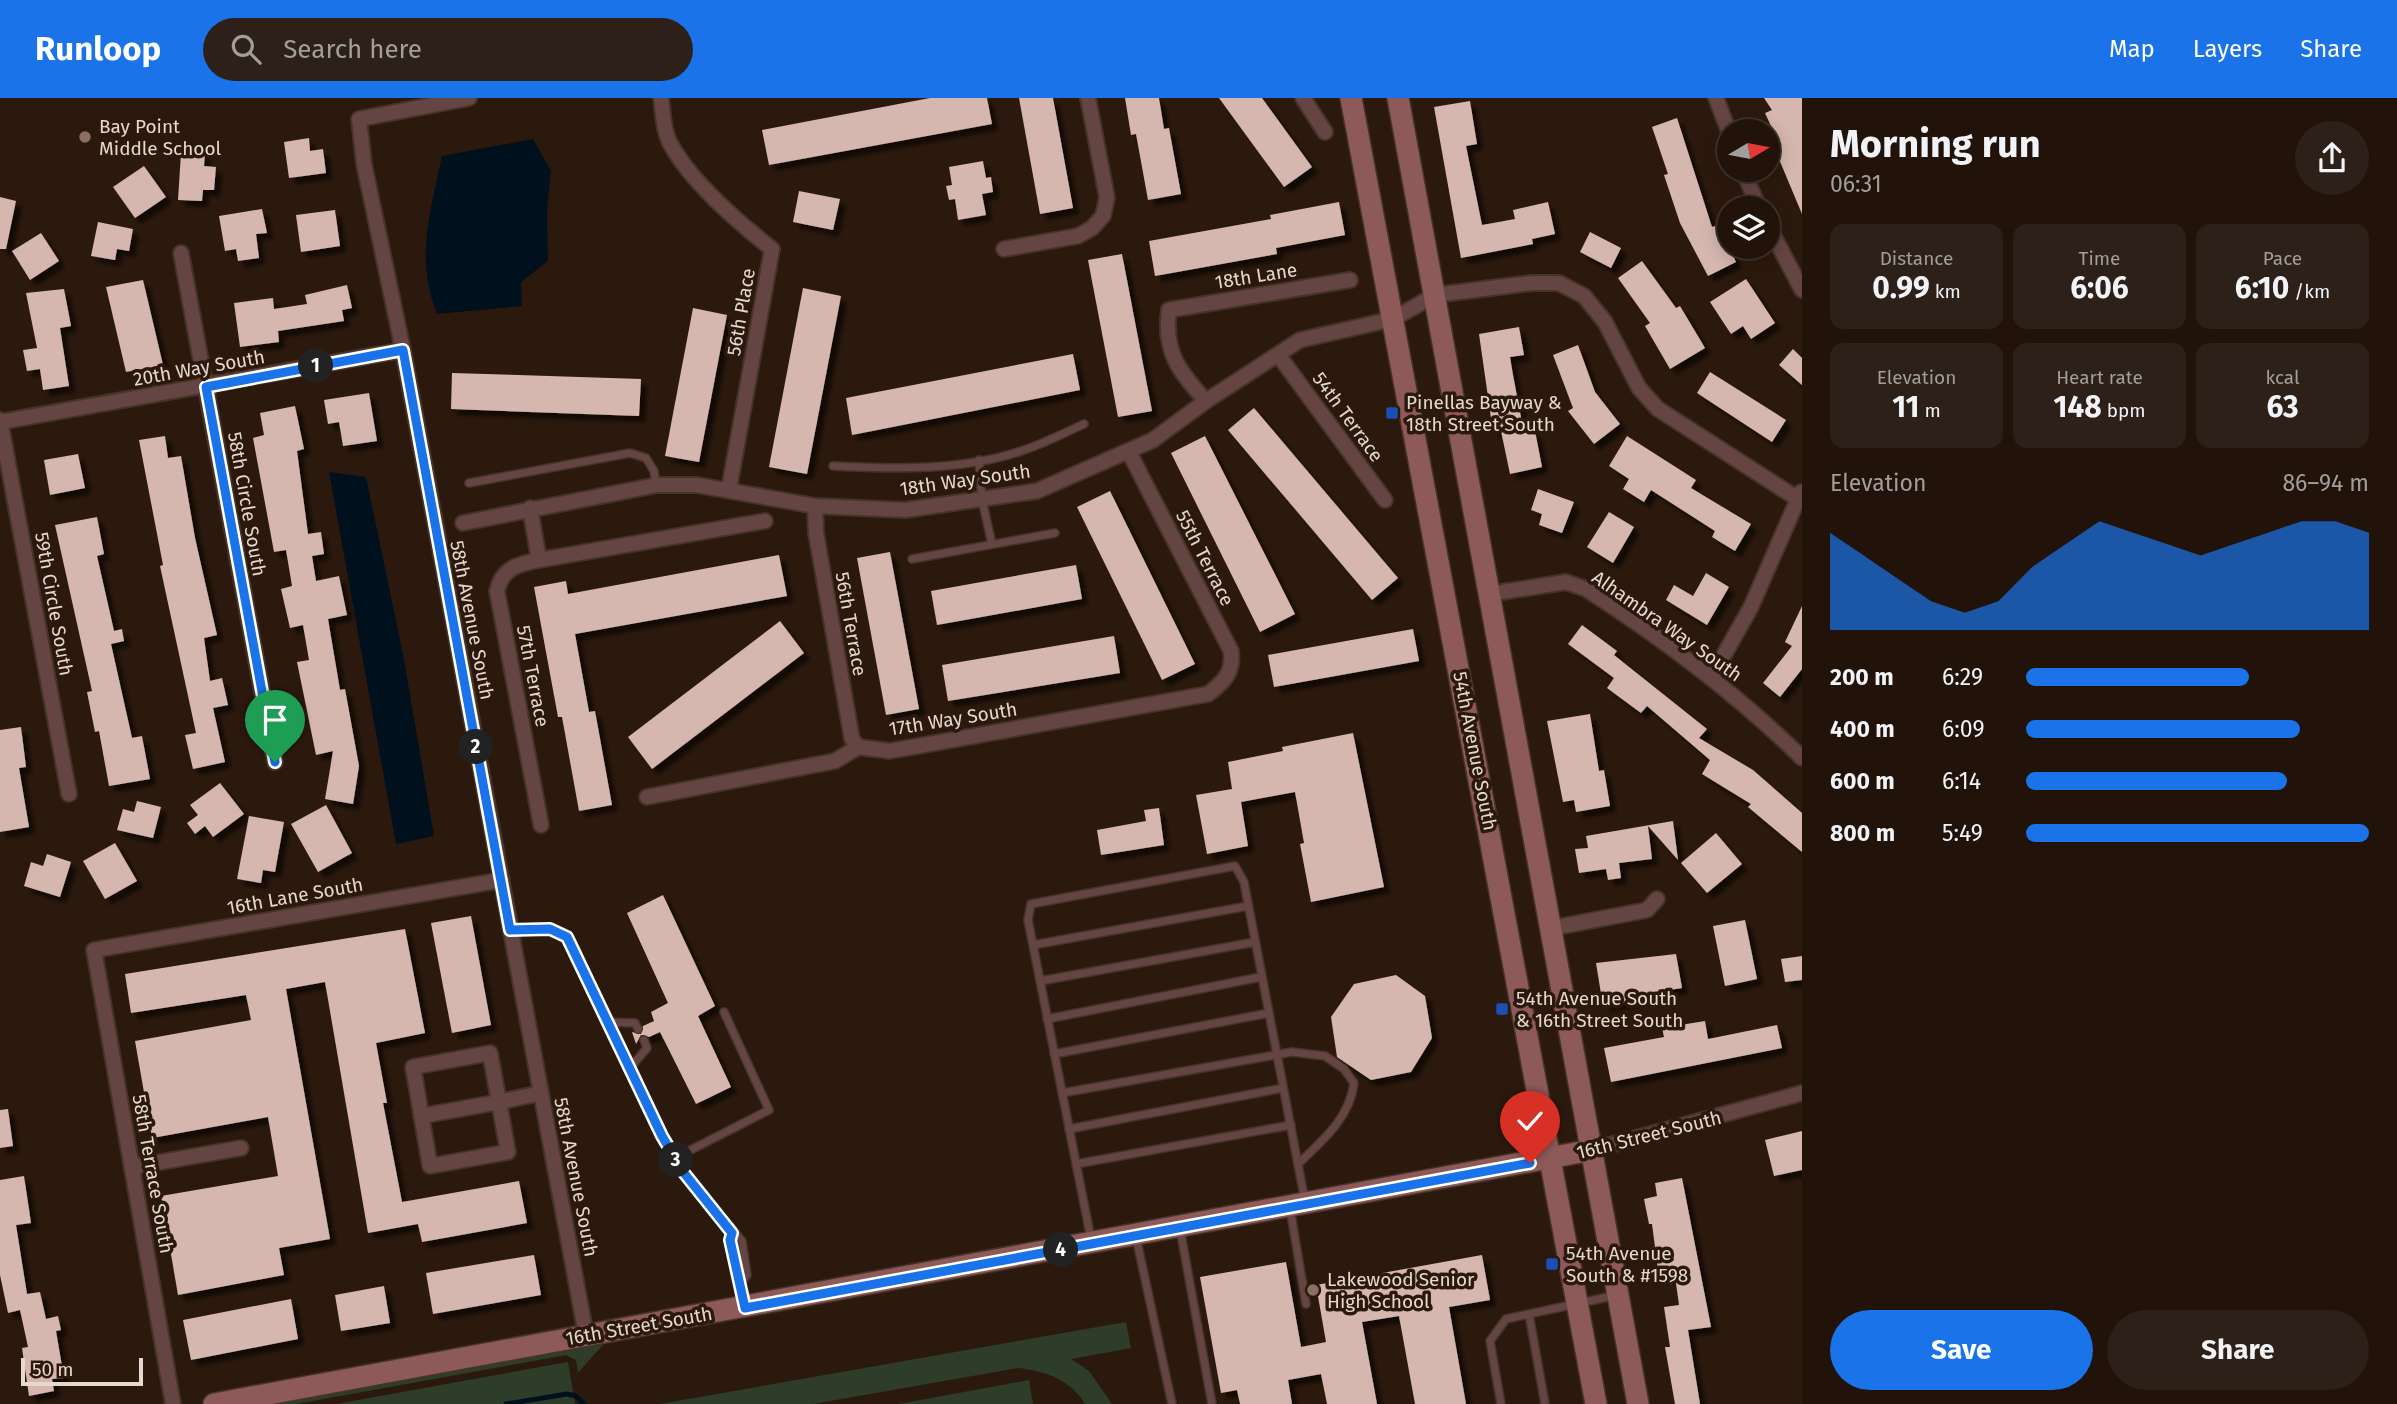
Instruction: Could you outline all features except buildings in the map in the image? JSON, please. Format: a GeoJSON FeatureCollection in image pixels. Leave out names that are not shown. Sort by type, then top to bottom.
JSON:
{"type":"FeatureCollection","features":[{"type":"Feature","properties":{"kind":"main road","name":"54th Avenue South"},"geometry":{"type":"LineString","coordinates":[[1351,98],[1596,1404]]}},
{"type":"Feature","properties":{"kind":"main road"},"geometry":{"type":"LineString","coordinates":[[1398,98],[1638,1404]]}},
{"type":"Feature","properties":{"kind":"main road","name":"16th Street South"},"geometry":{"type":"LineString","coordinates":[[214,1404],[1592,1150]]}},
{"type":"Feature","properties":{"kind":"street","name":"58th Avenue South"},"geometry":{"type":"LineString","coordinates":[[469,98],[359,119],[364,164],[403,350],[586,1335]]}},
{"type":"Feature","properties":{"kind":"street","name":"56th Place"},"geometry":{"type":"LineString","coordinates":[[661,98],[666,132],[684,163],[721,206],[772,249],[729,489]]}},
{"type":"Feature","properties":{"kind":"street"},"geometry":{"type":"LineString","coordinates":[[1004,249],[1078,236],[1092,229],[1103,216],[1107,198],[1088,98]]}},
{"type":"Feature","properties":{"kind":"street"},"geometry":{"type":"LineString","coordinates":[[1303,98],[1325,132]]}},
{"type":"Feature","properties":{"kind":"street"},"geometry":{"type":"LineString","coordinates":[[1716,98],[1724,119]]}},
{"type":"Feature","properties":{"kind":"street"},"geometry":{"type":"LineString","coordinates":[[1780,248],[1802,290]]}},
{"type":"Feature","properties":{"kind":"street","name":"58th Circle South"},"geometry":{"type":"LineString","coordinates":[[181,253],[275,762]]}},
{"type":"Feature","properties":{"kind":"street","name":"18th Lane"},"geometry":{"type":"LineString","coordinates":[[1206,401],[1177,370],[1168,333],[1169,310],[1350,280]]}},
{"type":"Feature","properties":{"kind":"street"},"geometry":{"type":"LineString","coordinates":[[1434,295],[1531,283],[1559,283],[1584,296],[1605,322],[1639,388],[1657,409],[1800,495],[1751,607],[1710,678]]}},
{"type":"Feature","properties":{"kind":"street","name":"18th Way South"},"geometry":{"type":"LineString","coordinates":[[463,523],[657,485],[697,485],[729,489],[815,506],[905,510],[1037,491],[1153,440],[1206,401],[1300,340],[1393,318],[1434,295]]}},
{"type":"Feature","properties":{"kind":"street","name":"20th Way South"},"geometry":{"type":"LineString","coordinates":[[0,421],[206,387],[403,350]]}},
{"type":"Feature","properties":{"kind":"street","name":"54th Terrace"},"geometry":{"type":"LineString","coordinates":[[1279,356],[1385,500]]}},
{"type":"Feature","properties":{"kind":"street","name":"59th Circle South"},"geometry":{"type":"LineString","coordinates":[[0,421],[69,794]]}},
{"type":"Feature","properties":{"kind":"street","name":"55th Terrace"},"geometry":{"type":"LineString","coordinates":[[1129,452],[1231,651],[1233,664],[1224,683]]}},
{"type":"Feature","properties":{"kind":"street","name":"56th Terrace"},"geometry":{"type":"LineString","coordinates":[[815,506],[816,533],[852,739],[858,747]]}},
{"type":"Feature","properties":{"kind":"street"},"geometry":{"type":"LineString","coordinates":[[530,508],[540,560]]}},
{"type":"Feature","properties":{"kind":"street","name":"57th Terrace"},"geometry":{"type":"LineString","coordinates":[[541,825],[498,591],[500,577],[512,567],[540,560],[765,521]]}},
{"type":"Feature","properties":{"kind":"street","name":"Alhambra Way South"},"geometry":{"type":"LineString","coordinates":[[1489,594],[1566,582],[1586,589],[1710,678],[1770,727],[1802,758]]}},
{"type":"Feature","properties":{"kind":"street","name":"17th Way South"},"geometry":{"type":"LineString","coordinates":[[858,747],[890,751],[1208,694],[1224,683]]}},
{"type":"Feature","properties":{"kind":"street"},"geometry":{"type":"LineString","coordinates":[[647,797],[835,761],[858,747]]}},
{"type":"Feature","properties":{"kind":"street","name":"16th Lane South"},"geometry":{"type":"LineString","coordinates":[[94,950],[502,880]]}},
{"type":"Feature","properties":{"kind":"street"},"geometry":{"type":"LineString","coordinates":[[1552,928],[1647,910],[1657,898]]}},
{"type":"Feature","properties":{"kind":"street","name":"58th Terrace South"},"geometry":{"type":"LineString","coordinates":[[94,950],[173,1404]]}},
{"type":"Feature","properties":{"kind":"street"},"geometry":{"type":"LineString","coordinates":[[491,1053],[499,1101],[508,1152],[430,1166],[412,1067],[491,1053]]}},
{"type":"Feature","properties":{"kind":"street"},"geometry":{"type":"LineString","coordinates":[[421,1116],[541,1093]]}},
{"type":"Feature","properties":{"kind":"street","name":"16th Street South"},"geometry":{"type":"LineString","coordinates":[[1592,1150],[1802,1093]]}},
{"type":"Feature","properties":{"kind":"street"},"geometry":{"type":"LineString","coordinates":[[132,1167],[242,1148]]}},
{"type":"Feature","properties":{"kind":"lane"},"geometry":{"type":"LineString","coordinates":[[833,466],[883,468],[979,460],[1023,451],[1084,424]]}},
{"type":"Feature","properties":{"kind":"lane"},"geometry":{"type":"LineString","coordinates":[[469,483],[630,453],[646,458],[654,471],[657,485]]}},
{"type":"Feature","properties":{"kind":"lane"},"geometry":{"type":"LineString","coordinates":[[979,460],[982,500],[992,544]]}},
{"type":"Feature","properties":{"kind":"lane"},"geometry":{"type":"LineString","coordinates":[[912,559],[1055,533]]}},
{"type":"Feature","properties":{"kind":"lane"},"geometry":{"type":"LineString","coordinates":[[1092,1244],[1028,920],[1031,904],[1235,866],[1244,882],[1298,1164],[1298,1206],[1306,1304]]}},
{"type":"Feature","properties":{"kind":"lane"},"geometry":{"type":"LineString","coordinates":[[1033,945],[1248,905]]}},
{"type":"Feature","properties":{"kind":"lane"},"geometry":{"type":"LineString","coordinates":[[510,930],[550,929],[567,937],[675,1158],[732,1233],[742,1241],[747,1275],[741,1283],[745,1308]]}},
{"type":"Feature","properties":{"kind":"lane"},"geometry":{"type":"LineString","coordinates":[[1040,981],[1255,942]]}},
{"type":"Feature","properties":{"kind":"lane"},"geometry":{"type":"LineString","coordinates":[[1047,1019],[1262,977]]}},
{"type":"Feature","properties":{"kind":"lane"},"geometry":{"type":"LineString","coordinates":[[675,1158],[769,1110],[724,1012]]}},
{"type":"Feature","properties":{"kind":"lane"},"geometry":{"type":"LineString","coordinates":[[1054,1054],[1269,1013]]}},
{"type":"Feature","properties":{"kind":"lane"},"geometry":{"type":"LineString","coordinates":[[608,1022],[635,1023],[638,1029]]}},
{"type":"Feature","properties":{"kind":"lane"},"geometry":{"type":"LineString","coordinates":[[630,1068],[647,1048],[643,1040]]}},
{"type":"Feature","properties":{"kind":"lane"},"geometry":{"type":"LineString","coordinates":[[1062,1093],[1276,1053],[1325,1056],[1344,1069],[1354,1083],[1352,1101],[1329,1135],[1298,1164]]}},
{"type":"Feature","properties":{"kind":"lane"},"geometry":{"type":"LineString","coordinates":[[1069,1129],[1283,1088]]}},
{"type":"Feature","properties":{"kind":"lane"},"geometry":{"type":"LineString","coordinates":[[1076,1164],[1291,1125]]}},
{"type":"Feature","properties":{"kind":"lane"},"geometry":{"type":"LineString","coordinates":[[1180,1228],[1212,1404]]}},
{"type":"Feature","properties":{"kind":"lane"},"geometry":{"type":"LineString","coordinates":[[1136,1236],[1172,1404]]}},
{"type":"Feature","properties":{"kind":"lane"},"geometry":{"type":"LineString","coordinates":[[1501,1404],[1490,1341],[1506,1318],[1618,1295]]}},
{"type":"Feature","properties":{"kind":"lane"},"geometry":{"type":"LineString","coordinates":[[1529,1314],[1545,1404]]}},
{"type":"Feature","properties":{"kind":"green space"},"geometry":{"type":"Polygon","coordinates":[[[1126,1322],[1131,1348],[1071,1359],[1089,1371],[1112,1404],[1085,1404],[1065,1382],[1037,1371],[1018,1368],[813,1404],[660,1404],[1126,1322]]]}},
{"type":"Feature","properties":{"kind":"green space"},"geometry":{"type":"Polygon","coordinates":[[[607,1340],[578,1373],[576,1360],[566,1355],[296,1404],[262,1404],[607,1340]]]}},
{"type":"Feature","properties":{"kind":"green space"},"geometry":{"type":"Polygon","coordinates":[[[568,1362],[575,1404],[336,1404],[568,1362]]]}},
{"type":"Feature","properties":{"kind":"green space"},"geometry":{"type":"Polygon","coordinates":[[[1029,1380],[1033,1404],[899,1404],[1029,1380]]]}},
{"type":"Feature","properties":{"kind":"water"},"geometry":{"type":"Polygon","coordinates":[[[533,139],[551,171],[547,211],[548,261],[521,282],[522,306],[437,314],[430,293],[426,254],[429,216],[442,156],[533,139]]]}},
{"type":"Feature","properties":{"kind":"water"},"geometry":{"type":"Polygon","coordinates":[[[329,472],[366,477],[403,654],[434,836],[396,844],[329,472]]]}},
{"type":"Feature","properties":{"kind":"waterway"},"geometry":{"type":"LineString","coordinates":[[506,1404],[567,1394],[576,1396],[584,1404]]}},
{"type":"Feature","properties":{"kind":"place","name":"Bay Point Middle School"},"geometry":{"type":"Point","coordinates":[85,137]}},
{"type":"Feature","properties":{"kind":"place","name":"Pinellas Bayway & 18th Street South"},"geometry":{"type":"Point","coordinates":[1392,413]}},
{"type":"Feature","properties":{"kind":"place","name":"54th Avenue South & 16th Street South"},"geometry":{"type":"Point","coordinates":[1502,1009]}},
{"type":"Feature","properties":{"kind":"place","name":"54th Avenue South & #1598"},"geometry":{"type":"Point","coordinates":[1552,1264]}},
{"type":"Feature","properties":{"kind":"place","name":"Lakewood Senior High School"},"geometry":{"type":"Point","coordinates":[1313,1290]}},
{"type":"Feature","properties":{"kind":"route"},"geometry":{"type":"LineString","coordinates":[[275,762],[206,387],[403,350],[510,930],[550,929],[567,937],[662,1136],[684,1173],[732,1233],[730,1240],[736,1278],[741,1283],[745,1308],[1530,1163]]}}]}
